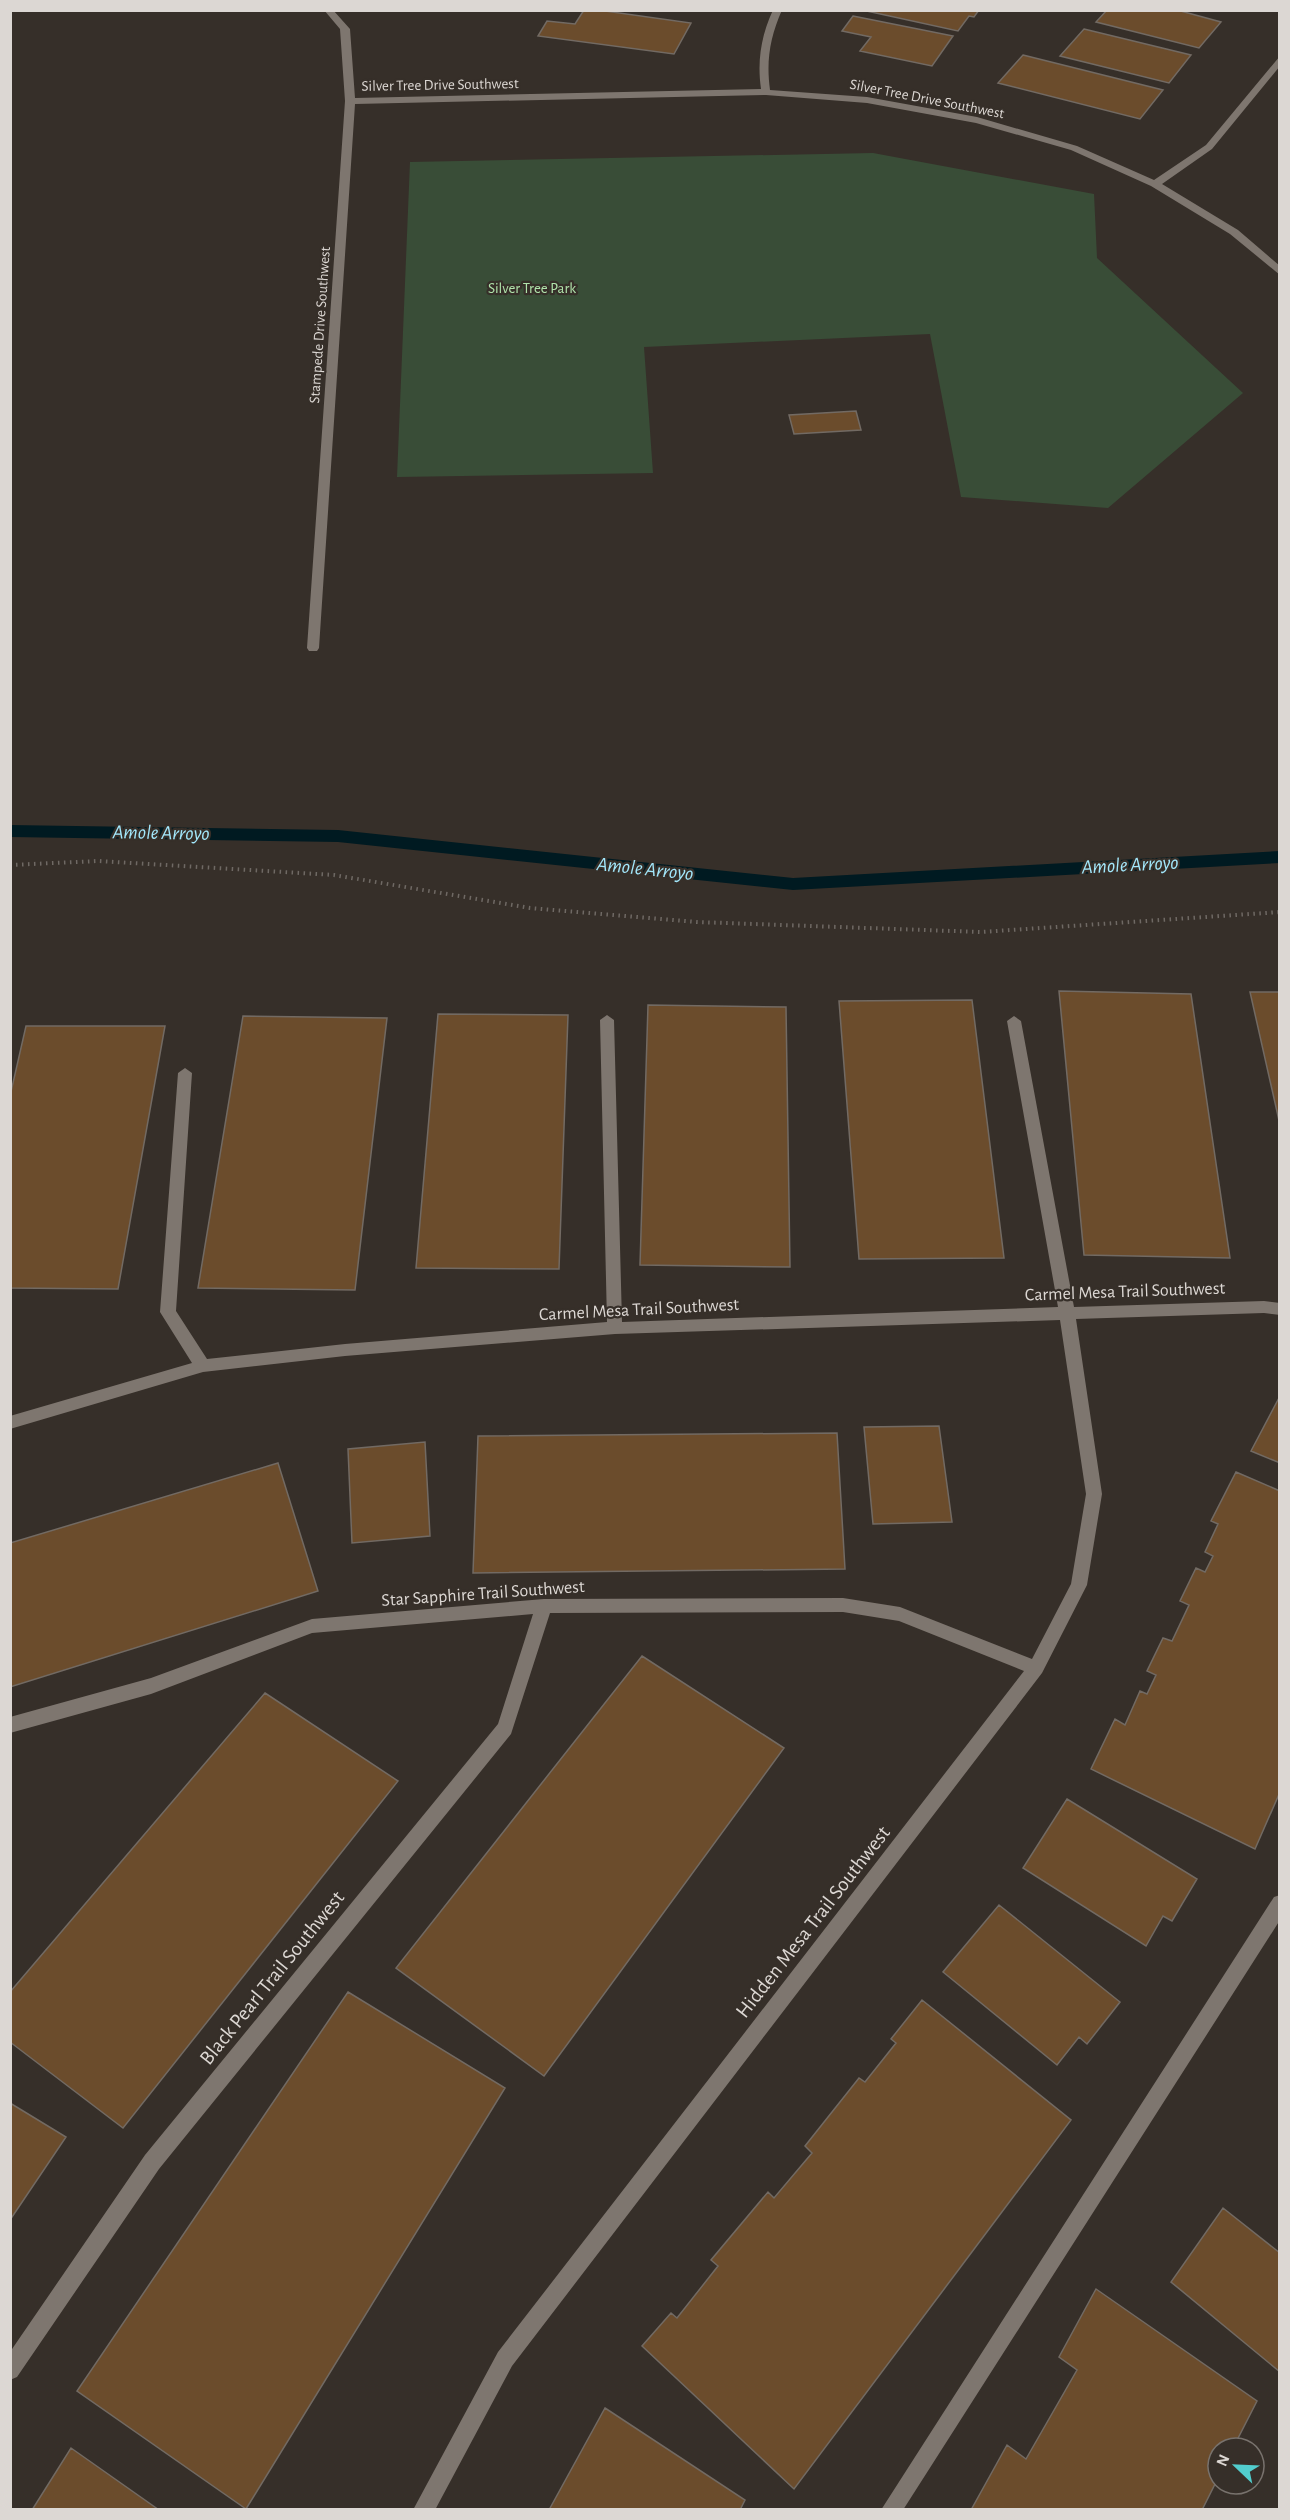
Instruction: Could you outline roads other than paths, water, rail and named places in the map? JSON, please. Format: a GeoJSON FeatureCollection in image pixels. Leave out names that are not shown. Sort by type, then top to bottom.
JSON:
{"type":"FeatureCollection","features":[{"type":"Feature","properties":{"kind":"street","name":"Stampede Drive Southwest"},"geometry":{"type":"LineString","coordinates":[[313,648],[350,102],[345,29],[328,10]]}},
{"type":"Feature","properties":{"kind":"street"},"geometry":{"type":"LineString","coordinates":[[766,92],[762,67],[768,31],[778,10]]}},
{"type":"Feature","properties":{"kind":"street"},"geometry":{"type":"LineString","coordinates":[[1155,184],[1209,147],[1280,59]]}},
{"type":"Feature","properties":{"kind":"street","name":"Silver Tree Drive Southwest"},"geometry":{"type":"LineString","coordinates":[[350,102],[766,92],[867,100],[977,120],[1074,148],[1155,184],[1234,232],[1280,272]]}},
{"type":"Feature","properties":{"kind":"street"},"geometry":{"type":"LineString","coordinates":[[607,1020],[615,1328]]}},
{"type":"Feature","properties":{"kind":"street","name":"Hidden Mesa Trail Southwest"},"geometry":{"type":"LineString","coordinates":[[423,2510],[505,2359],[1036,1668],[1079,1585],[1094,1494],[1067,1313],[1014,1021]]}},
{"type":"Feature","properties":{"kind":"street"},"geometry":{"type":"LineString","coordinates":[[185,1073],[168,1312],[203,1366]]}},
{"type":"Feature","properties":{"kind":"street","name":"Carmel Mesa Trail Southwest"},"geometry":{"type":"LineString","coordinates":[[10,1424],[203,1366],[345,1350],[615,1328],[1264,1307],[1280,1309]]}},
{"type":"Feature","properties":{"kind":"street","name":"Star Sapphire Trail Southwest"},"geometry":{"type":"LineString","coordinates":[[10,1725],[152,1686],[312,1626],[544,1606],[843,1605],[900,1614],[1036,1668]]}},
{"type":"Feature","properties":{"kind":"street","name":"Black Pearl Trail Southwest"},"geometry":{"type":"LineString","coordinates":[[10,2370],[152,2162],[505,1728],[544,1606]]}},
{"type":"Feature","properties":{"kind":"street"},"geometry":{"type":"LineString","coordinates":[[891,2510],[1280,1903]]}},
{"type":"Feature","properties":{"kind":"waterway","name":"Amole Arroyo"},"geometry":{"type":"LineString","coordinates":[[10,831],[338,836],[793,884],[1280,857]]}},
{"type":"Feature","properties":{"kind":"park label","name":"Silver Tree Park"},"geometry":{"type":"Point","coordinates":[532,288]}}]}
